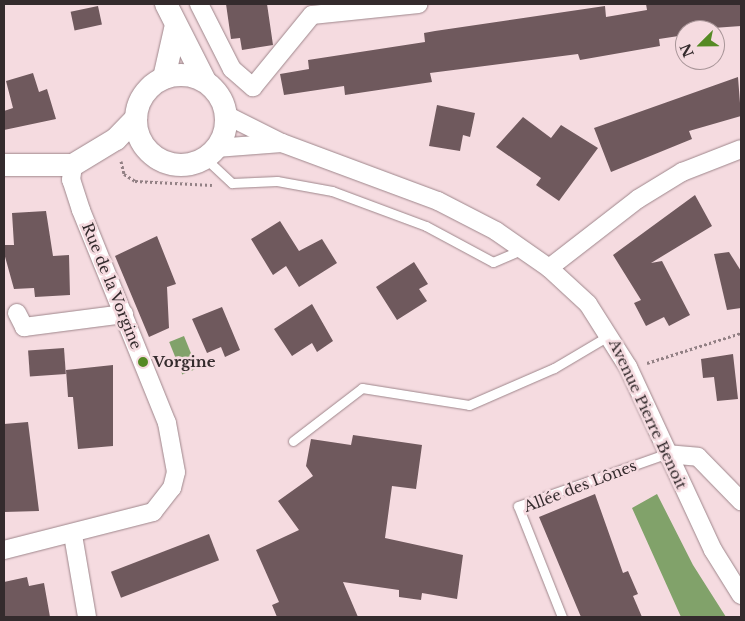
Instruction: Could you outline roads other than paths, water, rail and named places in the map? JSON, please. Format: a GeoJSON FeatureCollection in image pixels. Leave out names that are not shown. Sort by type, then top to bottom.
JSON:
{"type":"FeatureCollection","features":[{"type":"Feature","properties":{"kind":"street"},"geometry":{"type":"LineString","coordinates":[[111,149],[150,153],[177,164],[210,153],[226,115],[222,102],[205,82],[175,29],[166,4]]}},
{"type":"Feature","properties":{"kind":"street"},"geometry":{"type":"LineString","coordinates":[[198,4],[232,69],[253,87],[309,10],[418,4]]}},
{"type":"Feature","properties":{"kind":"street"},"geometry":{"type":"LineString","coordinates":[[164,78],[175,29]]}},
{"type":"Feature","properties":{"kind":"street"},"geometry":{"type":"LineString","coordinates":[[4,165],[73,165],[111,149],[136,118],[144,94],[164,78],[192,76],[205,82]]}},
{"type":"Feature","properties":{"kind":"street","name":"Avenue Pierre Benoit"},"geometry":{"type":"LineString","coordinates":[[226,115],[282,143],[438,202],[524,249],[549,268],[588,304],[611,335],[628,367],[666,454],[713,550],[741,595]]}},
{"type":"Feature","properties":{"kind":"street"},"geometry":{"type":"LineString","coordinates":[[136,118],[140,137],[150,153]]}},
{"type":"Feature","properties":{"kind":"street","name":"Avenue Pierre Benoit"},"geometry":{"type":"LineString","coordinates":[[210,153],[282,143]]}},
{"type":"Feature","properties":{"kind":"street"},"geometry":{"type":"LineString","coordinates":[[549,268],[638,198],[682,172],[741,150]]}},
{"type":"Feature","properties":{"kind":"street","name":"Rue de la Vorgine"},"geometry":{"type":"LineString","coordinates":[[4,550],[73,535],[153,512],[172,488],[176,472],[167,423],[70,180],[73,165]]}},
{"type":"Feature","properties":{"kind":"street"},"geometry":{"type":"LineString","coordinates":[[17,314],[24,327],[124,314]]}},
{"type":"Feature","properties":{"kind":"street"},"geometry":{"type":"LineString","coordinates":[[666,454],[698,457],[741,501]]}},
{"type":"Feature","properties":{"kind":"street"},"geometry":{"type":"LineString","coordinates":[[73,535],[87,617]]}},
{"type":"Feature","properties":{"kind":"lane"},"geometry":{"type":"LineString","coordinates":[[210,153],[232,183],[277,181],[332,191],[426,226],[493,262],[524,249]]}},
{"type":"Feature","properties":{"kind":"lane"},"geometry":{"type":"LineString","coordinates":[[293,441],[362,388],[469,405],[554,368],[611,335]]}},
{"type":"Feature","properties":{"kind":"lane","name":"Allée des Lônes"},"geometry":{"type":"LineString","coordinates":[[562,617],[518,506],[666,454]]}},
{"type":"Feature","properties":{"kind":"place","name":"Vorgine"},"geometry":{"type":"Point","coordinates":[143,362]}}]}
